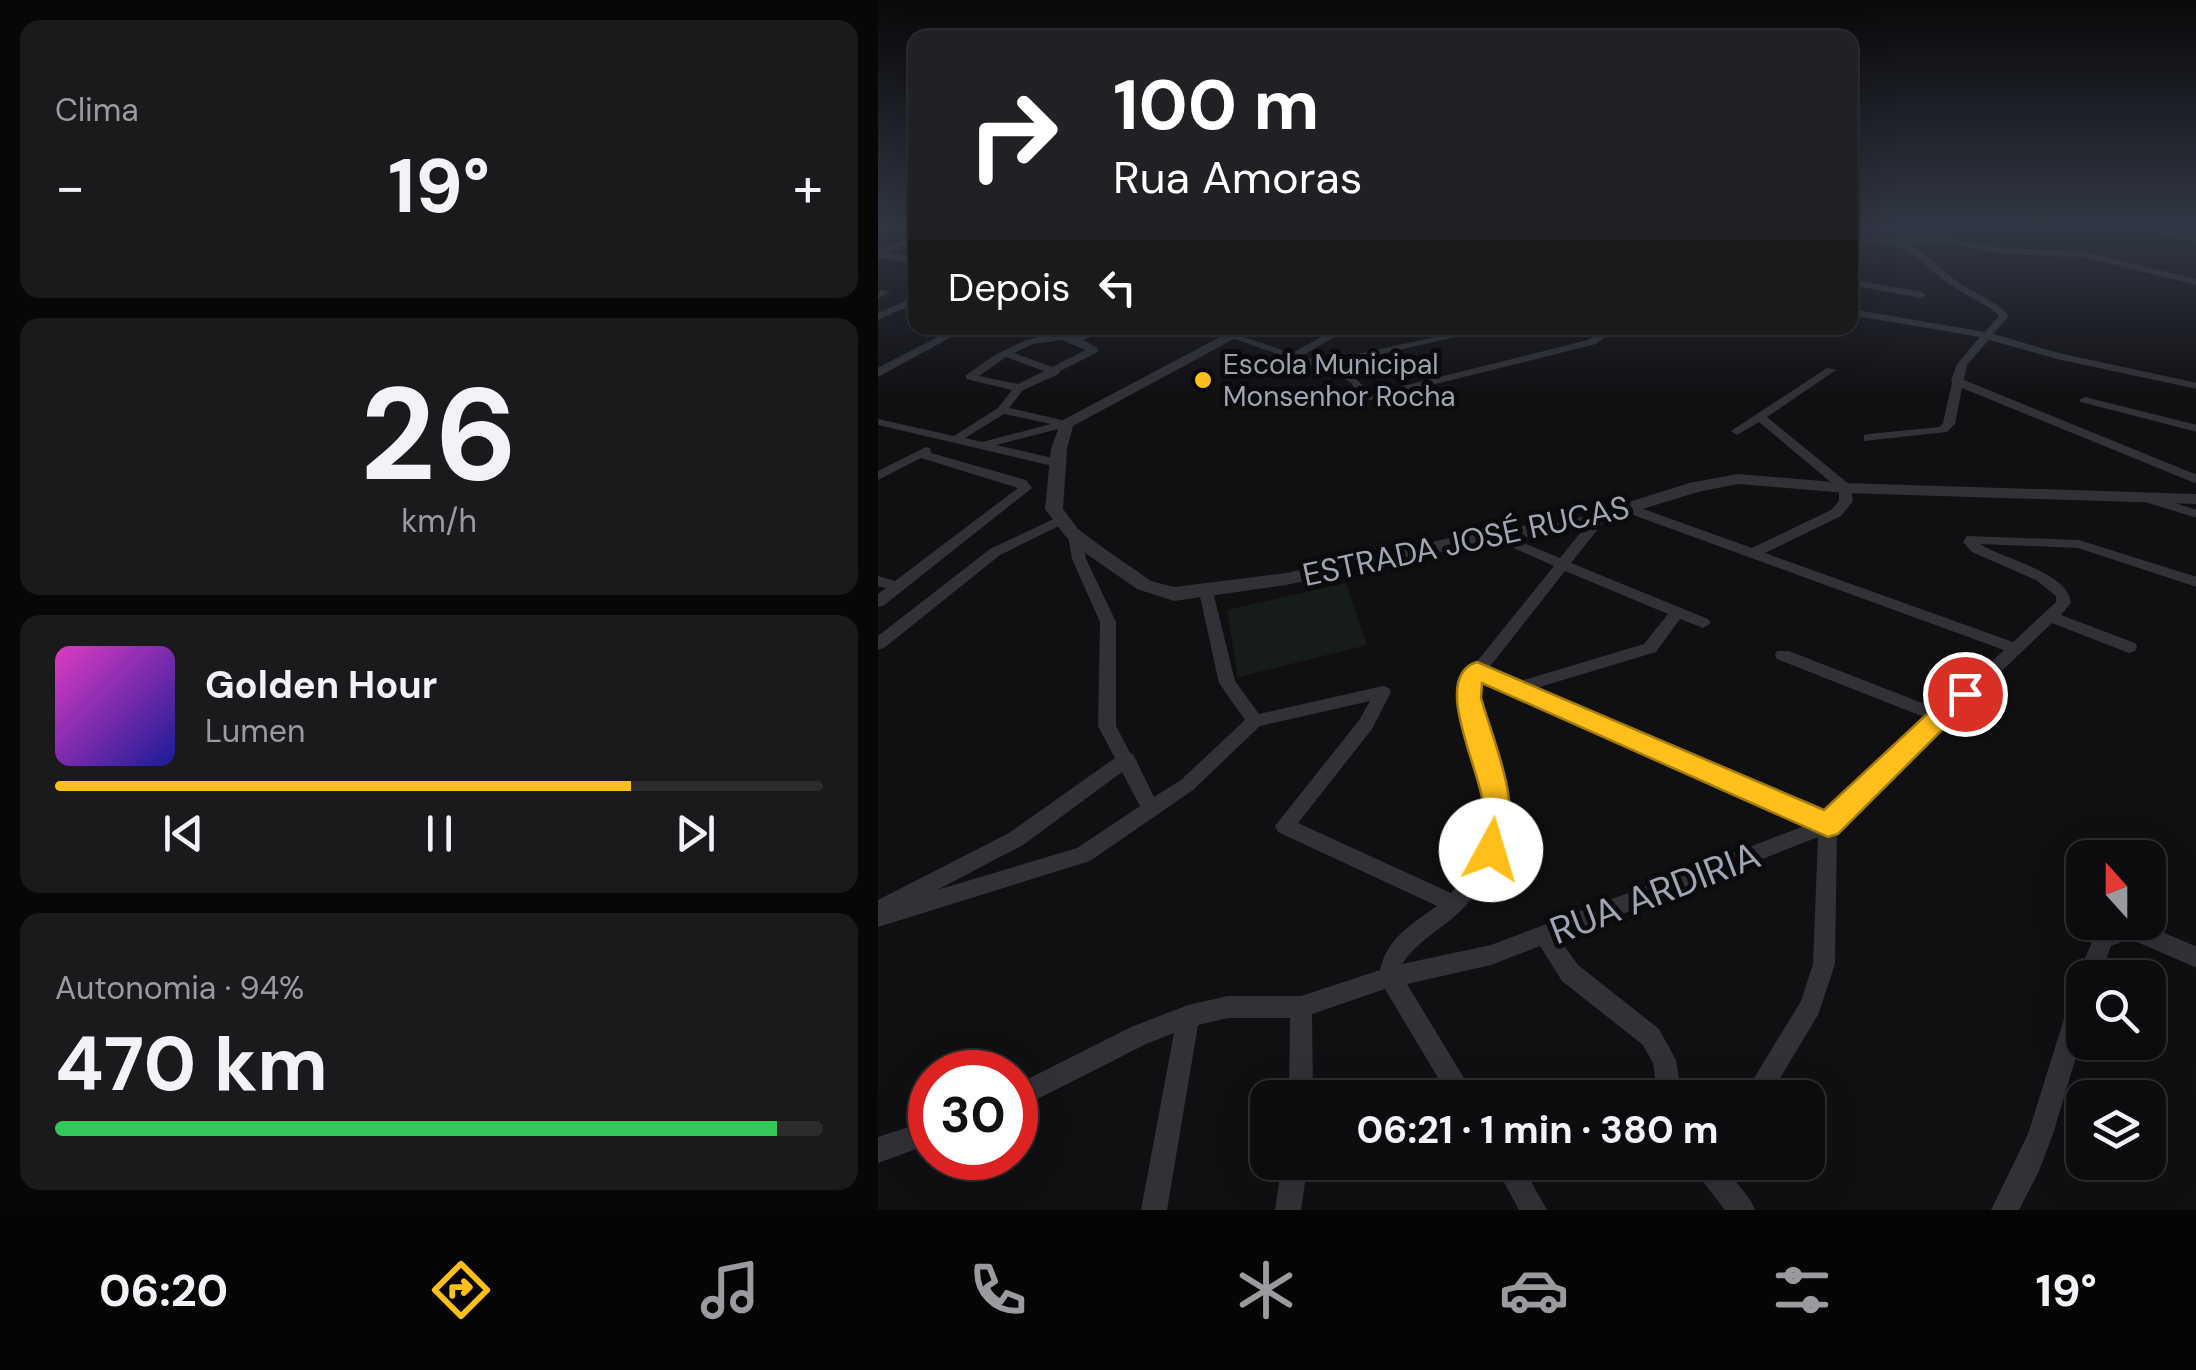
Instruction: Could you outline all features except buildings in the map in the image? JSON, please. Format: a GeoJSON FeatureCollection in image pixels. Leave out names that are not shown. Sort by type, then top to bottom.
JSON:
{"type":"FeatureCollection","features":[{"type":"Feature","properties":{"kind":"street"},"geometry":{"type":"LineString","coordinates":[[1859,283],[1922,294]]}},
{"type":"Feature","properties":{"kind":"street"},"geometry":{"type":"LineString","coordinates":[[1868,438],[1934,433],[1949,424],[1956,381],[1970,350],[2002,322],[2000,311],[1954,283]]}},
{"type":"Feature","properties":{"kind":"street"},"geometry":{"type":"LineString","coordinates":[[878,317],[908,303]]}},
{"type":"Feature","properties":{"kind":"street"},"geometry":{"type":"LineString","coordinates":[[1858,313],[1984,335],[2058,356],[2196,386]]}},
{"type":"Feature","properties":{"kind":"street"},"geometry":{"type":"LineString","coordinates":[[878,364],[933,335]]}},
{"type":"Feature","properties":{"kind":"street"},"geometry":{"type":"LineString","coordinates":[[878,374],[950,335]]}},
{"type":"Feature","properties":{"kind":"street"},"geometry":{"type":"LineString","coordinates":[[878,476],[1002,410],[1019,388],[1093,352],[1093,348],[1076,340],[1043,335],[970,378],[1019,388]]}},
{"type":"Feature","properties":{"kind":"street"},"geometry":{"type":"LineString","coordinates":[[1076,340],[1088,335]]}},
{"type":"Feature","properties":{"kind":"street"},"geometry":{"type":"LineString","coordinates":[[1228,335],[1320,365],[1356,381],[1364,396],[1371,398],[1592,342],[1602,335]]}},
{"type":"Feature","properties":{"kind":"street"},"geometry":{"type":"LineString","coordinates":[[1292,357],[1331,335]]}},
{"type":"Feature","properties":{"kind":"street"},"geometry":{"type":"LineString","coordinates":[[1426,342],[1434,335]]}},
{"type":"Feature","properties":{"kind":"street"},"geometry":{"type":"LineString","coordinates":[[1320,365],[1457,335]]}},
{"type":"Feature","properties":{"kind":"street"},"geometry":{"type":"LineString","coordinates":[[984,445],[1066,424],[1231,336]]}},
{"type":"Feature","properties":{"kind":"street"},"geometry":{"type":"LineString","coordinates":[[1008,354],[1055,372]]}},
{"type":"Feature","properties":{"kind":"street"},"geometry":{"type":"LineString","coordinates":[[1737,431],[1831,370]]}},
{"type":"Feature","properties":{"kind":"street"},"geometry":{"type":"LineString","coordinates":[[1956,381],[2196,480]]}},
{"type":"Feature","properties":{"kind":"street"},"geometry":{"type":"LineString","coordinates":[[2085,400],[2196,430]]}},
{"type":"Feature","properties":{"kind":"street"},"geometry":{"type":"LineString","coordinates":[[1002,410],[1066,424]]}},
{"type":"Feature","properties":{"kind":"street"},"geometry":{"type":"LineString","coordinates":[[1751,554],[1840,510],[1846,501],[1845,488],[1758,416]]}},
{"type":"Feature","properties":{"kind":"street"},"geometry":{"type":"LineString","coordinates":[[878,422],[1055,462]]}},
{"type":"Feature","properties":{"kind":"street"},"geometry":{"type":"LineString","coordinates":[[878,644],[980,563],[1060,520],[1052,501],[1055,462],[1066,424]]}},
{"type":"Feature","properties":{"kind":"street"},"geometry":{"type":"LineString","coordinates":[[920,454],[1023,483],[1055,462]]}},
{"type":"Feature","properties":{"kind":"street","name":"ESTRADA JOSÉ RUCAS"},"geometry":{"type":"LineString","coordinates":[[1060,520],[1075,536],[1152,589],[1174,594],[1286,580],[1492,535],[1539,532],[1599,519],[1734,479],[1845,488],[2196,499]]}},
{"type":"Feature","properties":{"kind":"street"},"geometry":{"type":"LineString","coordinates":[[878,602],[1022,492],[1023,483]]}},
{"type":"Feature","properties":{"kind":"street"},"geometry":{"type":"LineString","coordinates":[[2147,498],[2196,514]]}},
{"type":"Feature","properties":{"kind":"street"},"geometry":{"type":"LineString","coordinates":[[1630,509],[2014,648]]}},
{"type":"Feature","properties":{"kind":"street"},"geometry":{"type":"LineString","coordinates":[[1453,1080],[1390,977],[1389,968],[1399,949],[1454,904],[1477,876],[1497,827],[1497,805],[1468,698],[1470,680],[1599,519]]}},
{"type":"Feature","properties":{"kind":"street"},"geometry":{"type":"LineString","coordinates":[[1492,535],[1703,623]]}},
{"type":"Feature","properties":{"kind":"street"},"geometry":{"type":"LineString","coordinates":[[1075,536],[1080,558],[1108,622],[1108,726],[1151,809]]}},
{"type":"Feature","properties":{"kind":"street","name":"RUA ARDIRIA"},"geometry":{"type":"LineString","coordinates":[[1038,1087],[1139,1034],[1188,1016],[1228,1007],[1301,1008],[1390,977],[1464,962],[1544,936],[1828,825],[2064,603],[2064,594],[2041,577],[1970,542],[1982,536],[2070,542],[2196,582]]}},
{"type":"Feature","properties":{"kind":"street"},"geometry":{"type":"LineString","coordinates":[[878,581],[898,587]]}},
{"type":"Feature","properties":{"kind":"street"},"geometry":{"type":"LineString","coordinates":[[1206,592],[1227,683],[1255,721]]}},
{"type":"Feature","properties":{"kind":"street"},"geometry":{"type":"LineString","coordinates":[[1516,688],[1650,648],[1678,612]]}},
{"type":"Feature","properties":{"kind":"street"},"geometry":{"type":"LineString","coordinates":[[2050,616],[2129,647]]}},
{"type":"Feature","properties":{"kind":"street"},"geometry":{"type":"LineString","coordinates":[[1783,655],[1941,717]]}},
{"type":"Feature","properties":{"kind":"street"},"geometry":{"type":"LineString","coordinates":[[1477,671],[1828,825],[1824,964],[1819,986],[1764,1080]]}},
{"type":"Feature","properties":{"kind":"street"},"geometry":{"type":"LineString","coordinates":[[878,913],[1083,855],[1187,784],[1255,721],[1382,692],[1366,724],[1285,826],[1454,904]]}},
{"type":"Feature","properties":{"kind":"street"},"geometry":{"type":"LineString","coordinates":[[878,913],[1016,838],[1128,759]]}},
{"type":"Feature","properties":{"kind":"street"},"geometry":{"type":"LineString","coordinates":[[2095,960],[2103,939],[2130,929],[2196,958]]}},
{"type":"Feature","properties":{"kind":"street"},"geometry":{"type":"LineString","coordinates":[[1544,936],[1570,973],[1651,1037],[1664,1060],[1667,1080]]}},
{"type":"Feature","properties":{"kind":"street"},"geometry":{"type":"LineString","coordinates":[[1301,1008],[1301,1080]]}},
{"type":"Feature","properties":{"kind":"street"},"geometry":{"type":"LineString","coordinates":[[1154,1210],[1188,1016]]}},
{"type":"Feature","properties":{"kind":"street"},"geometry":{"type":"LineString","coordinates":[[2004,1210],[2014,1195],[2048,1109],[2066,1049]]}},
{"type":"Feature","properties":{"kind":"street"},"geometry":{"type":"LineString","coordinates":[[878,1150],[908,1140]]}},
{"type":"Feature","properties":{"kind":"street"},"geometry":{"type":"LineString","coordinates":[[1288,1210],[1292,1180]]}},
{"type":"Feature","properties":{"kind":"street"},"geometry":{"type":"LineString","coordinates":[[1516,1180],[1534,1210]]}},
{"type":"Feature","properties":{"kind":"street"},"geometry":{"type":"LineString","coordinates":[[1721,1180],[1742,1210]]}},
{"type":"Feature","properties":{"kind":"shaded area"},"geometry":{"type":"Polygon","coordinates":[[[1346,583],[1367,645],[1238,677],[1227,610],[1346,583]]]}},
{"type":"Feature","properties":{"kind":"waterway"},"geometry":{"type":"LineString","coordinates":[[878,369],[944,335]]}},
{"type":"Feature","properties":{"kind":"place","name":"Escola Municipal Monsenhor Rocha"},"geometry":{"type":"Point","coordinates":[1203,380]}},
{"type":"Feature","properties":{"kind":"route"},"geometry":{"type":"LineString","coordinates":[[1491,850],[1497,805],[1468,698],[1470,680],[1477,671],[1828,825],[1965,694]]}}]}
